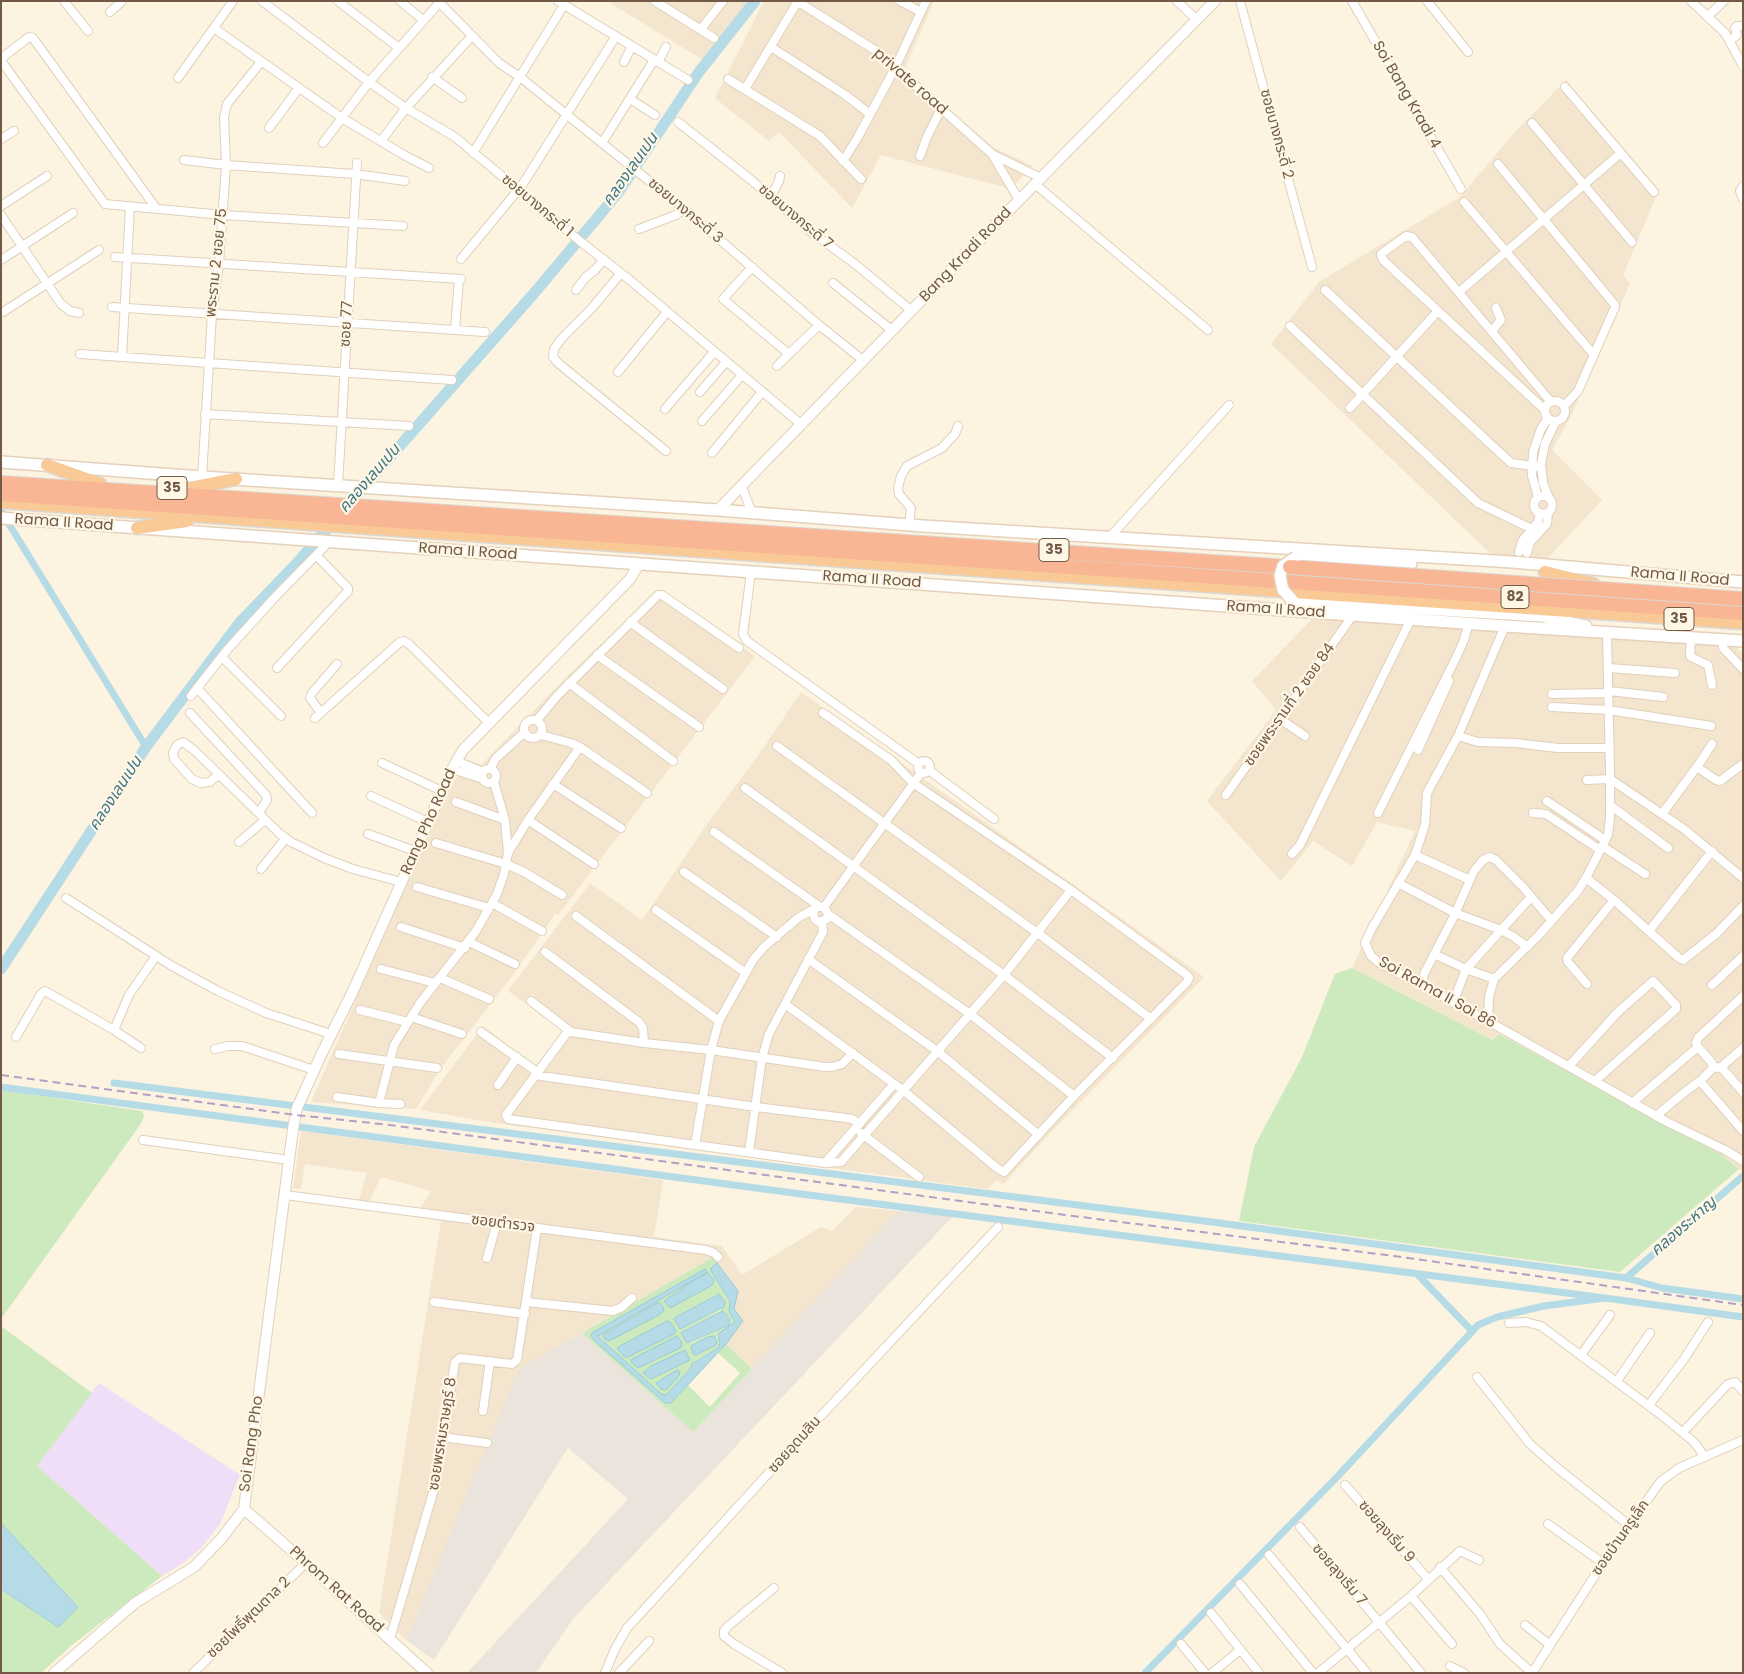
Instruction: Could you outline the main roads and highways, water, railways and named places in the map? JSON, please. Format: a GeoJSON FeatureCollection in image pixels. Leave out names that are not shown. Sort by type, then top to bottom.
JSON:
{"type":"FeatureCollection","features":[{"type":"Feature","properties":{"kind":"highway"},"geometry":{"type":"LineString","coordinates":[[47,465],[100,484]]}},
{"type":"Feature","properties":{"kind":"highway","name":"Rama II Road"},"geometry":{"type":"LineString","coordinates":[[1,478],[366,500],[1743,599]]}},
{"type":"Feature","properties":{"kind":"highway"},"geometry":{"type":"LineString","coordinates":[[185,489],[236,479]]}},
{"type":"Feature","properties":{"kind":"highway"},"geometry":{"type":"LineString","coordinates":[[1,483],[1289,574]]}},
{"type":"Feature","properties":{"kind":"highway"},"geometry":{"type":"LineString","coordinates":[[3,499],[1289,574]]}},
{"type":"Feature","properties":{"kind":"highway","name":"Rama II Road"},"geometry":{"type":"LineString","coordinates":[[3,499],[322,525],[1743,623]]}},
{"type":"Feature","properties":{"kind":"highway"},"geometry":{"type":"LineString","coordinates":[[137,528],[185,521],[287,522]]}},
{"type":"Feature","properties":{"kind":"highway"},"geometry":{"type":"LineString","coordinates":[[1545,572],[1616,590]]}},
{"type":"Feature","properties":{"kind":"highway","name":"82"},"geometry":{"type":"LineString","coordinates":[[1289,574],[1743,599]]}},
{"type":"Feature","properties":{"kind":"highway","name":"82"},"geometry":{"type":"LineString","coordinates":[[1289,574],[1743,613]]}},
{"type":"Feature","properties":{"kind":"highway"},"geometry":{"type":"LineString","coordinates":[[1541,616],[1616,614]]}},
{"type":"Feature","properties":{"kind":"main road","name":"Rama II Road"},"geometry":{"type":"LineString","coordinates":[[1,462],[202,477],[718,510],[909,525],[1512,562],[1525,556],[1619,572],[1743,582]]}},
{"type":"Feature","properties":{"kind":"main road","name":"Rama II Road"},"geometry":{"type":"LineString","coordinates":[[1,518],[1743,642]]}},
{"type":"Feature","properties":{"kind":"main road"},"geometry":{"type":"LineString","coordinates":[[1613,633],[1541,616],[1294,601],[1283,590],[1280,576],[1283,566],[1296,557],[1545,572],[1619,572]]}},
{"type":"Feature","properties":{"kind":"water"},"geometry":{"type":"Polygon","coordinates":[[[717,1263],[738,1291],[734,1309],[743,1321],[726,1344],[671,1403],[665,1403],[595,1341],[591,1336],[592,1333],[705,1269],[707,1272],[598,1336],[661,1394],[666,1395],[691,1368],[692,1364],[718,1348],[720,1343],[718,1334],[735,1322],[729,1311],[730,1301],[711,1271],[711,1268],[717,1263]]]}},
{"type":"Feature","properties":{"kind":"water"},"geometry":{"type":"Polygon","coordinates":[[[708,1273],[714,1280],[713,1284],[709,1287],[670,1308],[664,1301],[693,1281],[708,1273]]]}},
{"type":"Feature","properties":{"kind":"water"},"geometry":{"type":"Polygon","coordinates":[[[719,1294],[725,1302],[724,1307],[680,1329],[674,1319],[676,1317],[719,1294]]]}},
{"type":"Feature","properties":{"kind":"water"},"geometry":{"type":"Polygon","coordinates":[[[660,1303],[664,1311],[659,1315],[609,1341],[605,1339],[603,1335],[660,1303]]]}},
{"type":"Feature","properties":{"kind":"water"},"geometry":{"type":"Polygon","coordinates":[[[723,1311],[730,1319],[729,1325],[687,1343],[681,1333],[723,1311]]]}},
{"type":"Feature","properties":{"kind":"water"},"geometry":{"type":"Polygon","coordinates":[[[667,1321],[674,1327],[676,1331],[674,1334],[626,1358],[618,1350],[618,1347],[667,1321]]]}},
{"type":"Feature","properties":{"kind":"water"},"geometry":{"type":"Polygon","coordinates":[[[677,1336],[681,1341],[682,1347],[638,1368],[631,1362],[632,1359],[677,1336]]]}},
{"type":"Feature","properties":{"kind":"water"},"geometry":{"type":"Polygon","coordinates":[[[714,1336],[717,1342],[716,1345],[696,1355],[693,1354],[691,1346],[714,1336]]]}},
{"type":"Feature","properties":{"kind":"water"},"geometry":{"type":"Polygon","coordinates":[[[685,1350],[690,1360],[651,1379],[643,1373],[651,1366],[685,1350]]]}},
{"type":"Feature","properties":{"kind":"water"},"geometry":{"type":"Polygon","coordinates":[[[677,1370],[680,1372],[679,1376],[666,1390],[661,1389],[656,1383],[677,1370]]]}},
{"type":"Feature","properties":{"kind":"water"},"geometry":{"type":"Polygon","coordinates":[[[1,1523],[78,1607],[58,1627],[1,1589],[1,1523]]]}},
{"type":"Feature","properties":{"kind":"waterway","name":"คลองเลนเปน"},"geometry":{"type":"LineString","coordinates":[[1,969],[146,747],[240,622],[297,563],[536,291],[618,193],[699,72],[755,1]]}},
{"type":"Feature","properties":{"kind":"waterway"},"geometry":{"type":"LineString","coordinates":[[1,511],[146,747]]}},
{"type":"Feature","properties":{"kind":"waterway"},"geometry":{"type":"LineString","coordinates":[[114,1083],[1212,1222],[1626,1278],[1662,1288],[1743,1299]]}},
{"type":"Feature","properties":{"kind":"waterway"},"geometry":{"type":"LineString","coordinates":[[1,1087],[801,1194],[1605,1298]]}},
{"type":"Feature","properties":{"kind":"waterway","name":"คลองระหาญ"},"geometry":{"type":"LineString","coordinates":[[1626,1278],[1743,1176]]}},
{"type":"Feature","properties":{"kind":"waterway"},"geometry":{"type":"LineString","coordinates":[[1417,1274],[1472,1331]]}},
{"type":"Feature","properties":{"kind":"waterway"},"geometry":{"type":"LineString","coordinates":[[1145,1673],[1338,1476],[1478,1325],[1497,1317],[1544,1306],[1605,1298],[1743,1317]]}},
{"type":"Feature","properties":{"kind":"railway"},"geometry":{"type":"LineString","coordinates":[[1,1075],[1073,1216],[1394,1256],[1743,1305]]}}]}
